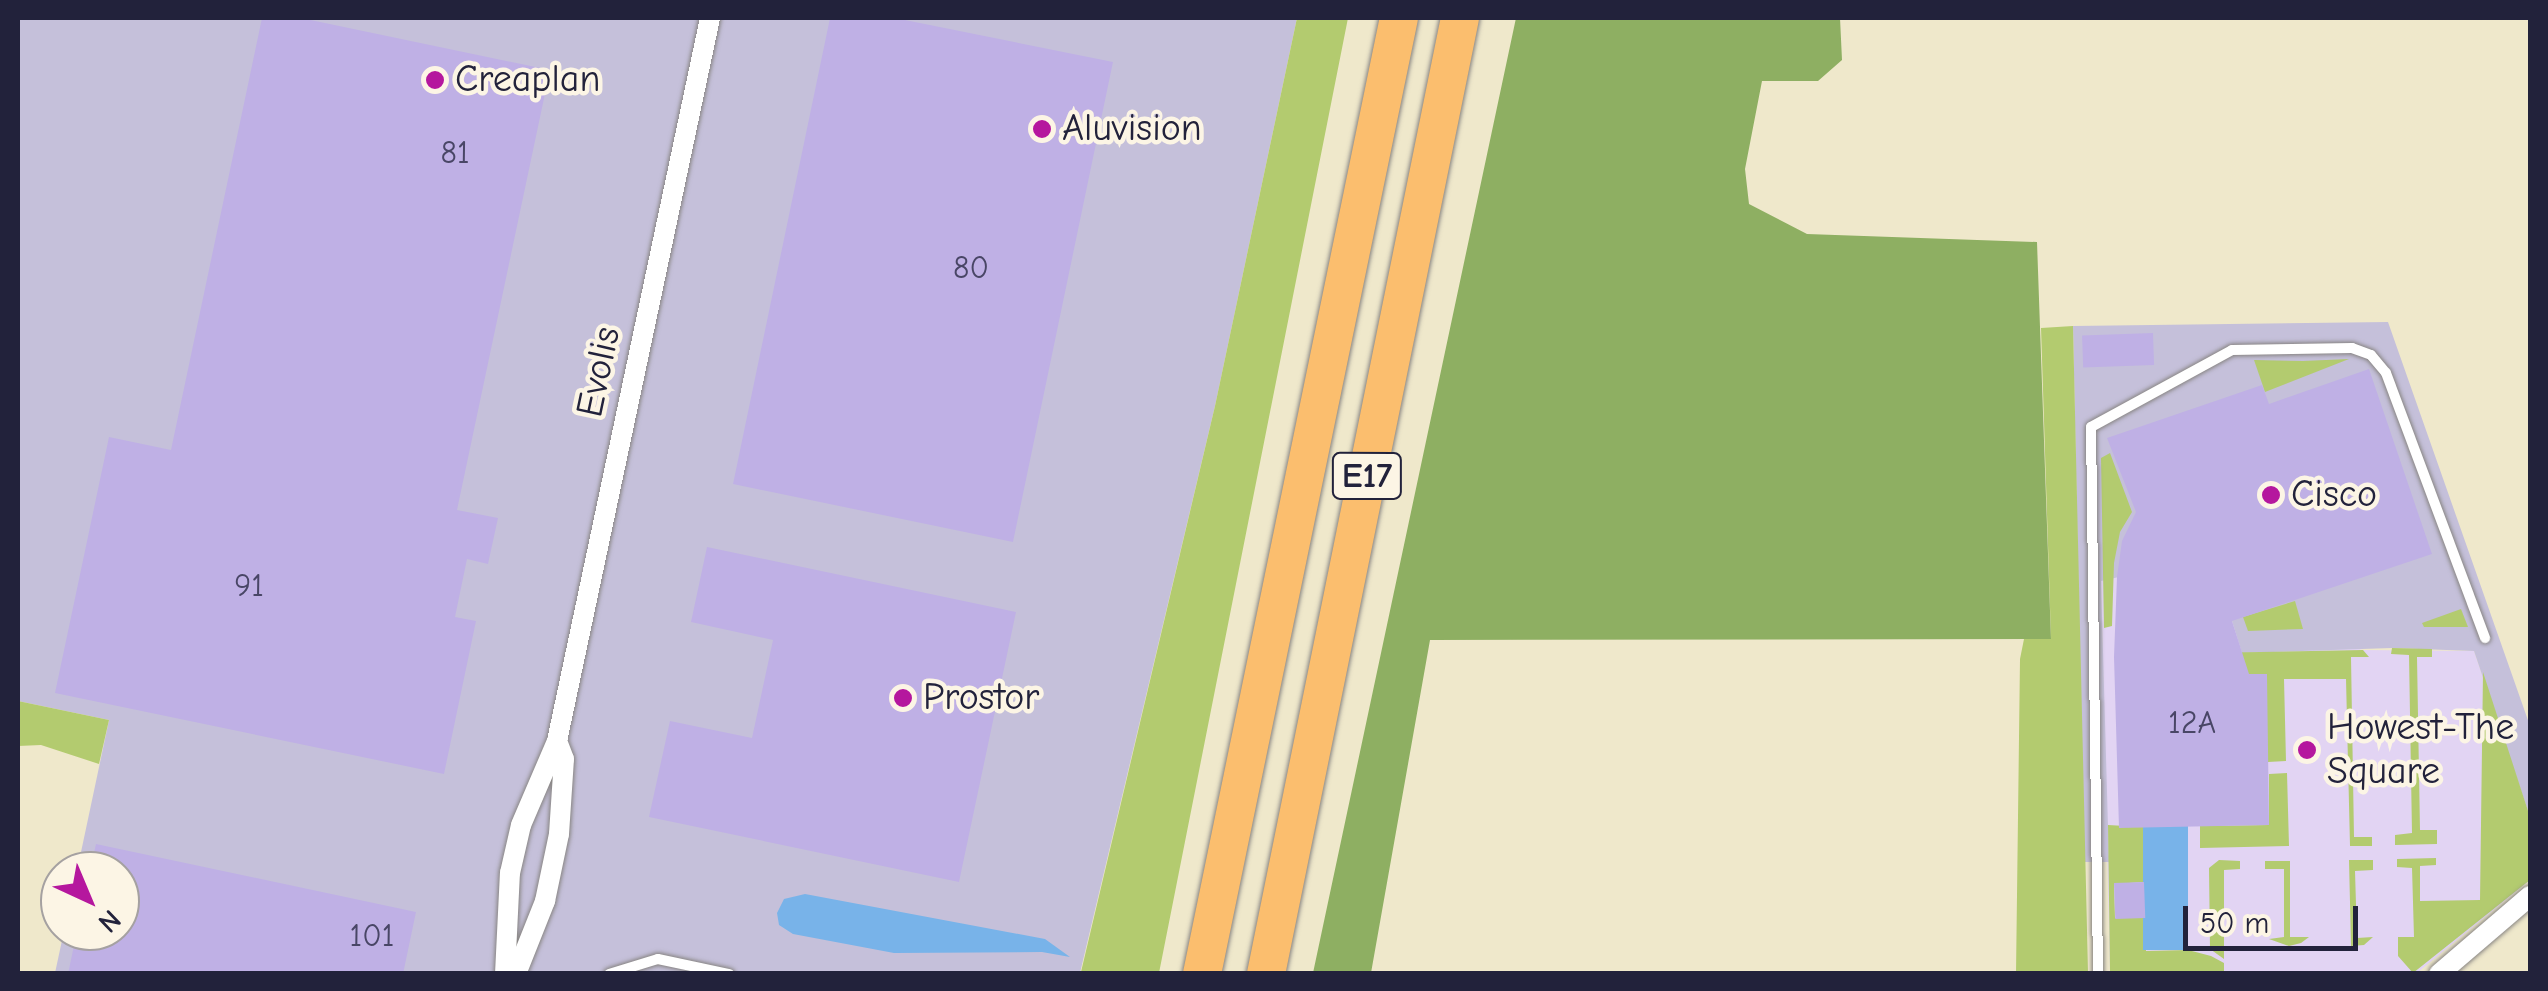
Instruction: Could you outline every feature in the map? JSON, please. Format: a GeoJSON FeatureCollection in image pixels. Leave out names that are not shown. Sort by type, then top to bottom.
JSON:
{"type":"FeatureCollection","features":[{"type":"Feature","properties":{"kind":"highway","name":"E17"},"geometry":{"type":"LineString","coordinates":[[1202,974],[1399,18]]}},
{"type":"Feature","properties":{"kind":"highway","name":"E17"},"geometry":{"type":"LineString","coordinates":[[1266,974],[1460,18]]}},
{"type":"Feature","properties":{"kind":"street","name":"Evolis"},"geometry":{"type":"LineString","coordinates":[[505,974],[506,895],[513,857],[521,825],[557,741],[710,18]]}},
{"type":"Feature","properties":{"kind":"street","name":"Evolis"},"geometry":{"type":"LineString","coordinates":[[516,974],[545,900],[559,834],[564,759],[557,741]]}},
{"type":"Feature","properties":{"kind":"street"},"geometry":{"type":"LineString","coordinates":[[2439,974],[2530,896]]}},
{"type":"Feature","properties":{"kind":"lane"},"geometry":{"type":"LineString","coordinates":[[2098,974],[2091,427],[2232,350],[2352,348],[2371,354],[2386,373],[2485,638]]}},
{"type":"Feature","properties":{"kind":"lane"},"geometry":{"type":"LineString","coordinates":[[609,974],[658,959],[729,974]]}},
{"type":"Feature","properties":{"kind":"shaded area"},"geometry":{"type":"Polygon","coordinates":[[[18,18],[1297,18],[1215,406],[1080,973],[55,973],[60,951],[140,951],[140,851],[81,851],[109,720],[18,701],[18,18]]]}},
{"type":"Feature","properties":{"kind":"shaded area"},"geometry":{"type":"Polygon","coordinates":[[[2388,322],[2530,726],[2530,817],[2474,651],[2392,648],[2242,653],[2232,621],[2119,577],[2101,581],[2109,862],[2084,862],[2073,326],[2388,322]]]}},
{"type":"Feature","properties":{"kind":"shaded area","name":"Howest-The Square"},"geometry":{"type":"Polygon","coordinates":[[[2119,576],[2232,621],[2363,650],[2474,651],[2530,817],[2530,880],[2417,973],[2110,973],[2101,580],[2119,576]]]}},
{"type":"Feature","properties":{"kind":"green space"},"geometry":{"type":"Polygon","coordinates":[[[1297,18],[1348,18],[1159,973],[1081,972],[1215,406],[1297,18]]]}},
{"type":"Feature","properties":{"kind":"green space"},"geometry":{"type":"Polygon","coordinates":[[[1516,18],[1840,18],[1842,60],[1818,81],[1762,81],[1745,169],[1749,204],[1807,234],[2037,242],[2051,639],[1430,640],[1371,973],[1313,973],[1516,18]]]}},
{"type":"Feature","properties":{"kind":"green space"},"geometry":{"type":"Polygon","coordinates":[[[2073,326],[2088,973],[2016,974],[2020,659],[2024,639],[2051,638],[2041,328],[2073,326]]]}},
{"type":"Feature","properties":{"kind":"green space"},"geometry":{"type":"Polygon","coordinates":[[[2349,359],[2265,392],[2254,360],[2303,361],[2349,359]]]}},
{"type":"Feature","properties":{"kind":"green space"},"geometry":{"type":"Polygon","coordinates":[[[2110,453],[2132,512],[2120,532],[2114,563],[2112,626],[2104,628],[2101,458],[2110,453]]]}},
{"type":"Feature","properties":{"kind":"green space"},"geometry":{"type":"Polygon","coordinates":[[[2295,601],[2303,629],[2248,631],[2243,617],[2295,601]]]}},
{"type":"Feature","properties":{"kind":"green space"},"geometry":{"type":"Polygon","coordinates":[[[2461,609],[2468,627],[2424,627],[2422,623],[2461,609]]]}},
{"type":"Feature","properties":{"kind":"green space"},"geometry":{"type":"Polygon","coordinates":[[[2392,648],[2432,649],[2432,657],[2417,657],[2420,830],[2437,830],[2437,844],[2395,845],[2395,835],[2412,833],[2409,655],[2391,654],[2392,648]]]}},
{"type":"Feature","properties":{"kind":"green space"},"geometry":{"type":"Polygon","coordinates":[[[2363,650],[2369,657],[2351,657],[2354,837],[2372,837],[2372,846],[2350,846],[2346,679],[2284,679],[2286,761],[2268,762],[2205,675],[2204,653],[2363,650]]]}},
{"type":"Feature","properties":{"kind":"green space"},"geometry":{"type":"Polygon","coordinates":[[[2483,672],[2530,817],[2530,880],[2413,973],[2398,956],[2398,937],[2414,937],[2412,868],[2397,867],[2397,859],[2436,858],[2436,865],[2420,866],[2420,901],[2480,900],[2483,672]]]}},
{"type":"Feature","properties":{"kind":"green space"},"geometry":{"type":"Polygon","coordinates":[[[18,701],[109,720],[99,764],[41,745],[18,746],[18,701]]]}},
{"type":"Feature","properties":{"kind":"green space"},"geometry":{"type":"Polygon","coordinates":[[[2287,773],[2289,846],[2200,848],[2200,826],[2269,825],[2269,774],[2287,773]]]}},
{"type":"Feature","properties":{"kind":"green space"},"geometry":{"type":"Polygon","coordinates":[[[2108,825],[2143,827],[2144,882],[2114,884],[2115,918],[2145,918],[2146,951],[2188,950],[2211,956],[2224,963],[2224,973],[2110,973],[2108,825]]]}},
{"type":"Feature","properties":{"kind":"green space"},"geometry":{"type":"Polygon","coordinates":[[[2219,860],[2240,861],[2240,869],[2224,870],[2224,959],[2210,949],[2209,868],[2219,860]]]}},
{"type":"Feature","properties":{"kind":"green space"},"geometry":{"type":"Polygon","coordinates":[[[2349,860],[2373,860],[2373,870],[2355,871],[2357,938],[2373,937],[2364,945],[2351,946],[2349,860]]]}},
{"type":"Feature","properties":{"kind":"green space"},"geometry":{"type":"Polygon","coordinates":[[[2265,861],[2290,861],[2290,937],[2309,937],[2301,943],[2289,946],[2269,939],[2284,937],[2284,869],[2265,869],[2265,861]]]}},
{"type":"Feature","properties":{"kind":"water"},"geometry":{"type":"Polygon","coordinates":[[[2143,826],[2188,826],[2188,950],[2143,950],[2143,826]]]}},
{"type":"Feature","properties":{"kind":"water"},"geometry":{"type":"Polygon","coordinates":[[[805,894],[1045,939],[1070,957],[1042,952],[894,953],[793,934],[779,925],[777,913],[784,899],[805,894]]]}},
{"type":"Feature","properties":{"kind":"building"},"geometry":{"type":"Polygon","coordinates":[[[262,18],[301,18],[550,70],[457,510],[498,518],[488,564],[467,559],[455,617],[476,621],[444,774],[55,693],[109,437],[171,450],[262,18]]]}},
{"type":"Feature","properties":{"kind":"building"},"geometry":{"type":"Polygon","coordinates":[[[830,18],[895,18],[1113,62],[1013,542],[733,484],[830,18]]]}},
{"type":"Feature","properties":{"kind":"building"},"geometry":{"type":"Polygon","coordinates":[[[2153,333],[2154,365],[2083,367],[2082,335],[2153,333]]]}},
{"type":"Feature","properties":{"kind":"building","name":"Cisco"},"geometry":{"type":"Polygon","coordinates":[[[2369,369],[2432,554],[2232,621],[2249,674],[2267,674],[2269,825],[2119,828],[2114,657],[2117,577],[2122,541],[2136,512],[2107,438],[2262,385],[2269,404],[2369,369]]]}},
{"type":"Feature","properties":{"kind":"building"},"geometry":{"type":"Polygon","coordinates":[[[707,547],[1016,612],[959,882],[649,817],[670,721],[752,738],[773,640],[691,622],[707,547]]]}},
{"type":"Feature","properties":{"kind":"building"},"geometry":{"type":"Polygon","coordinates":[[[96,844],[129,851],[94,851],[96,844]]]}},
{"type":"Feature","properties":{"kind":"building"},"geometry":{"type":"Polygon","coordinates":[[[140,853],[416,912],[403,974],[68,974],[73,951],[140,951],[140,853]]]}},
{"type":"Feature","properties":{"kind":"building"},"geometry":{"type":"Polygon","coordinates":[[[2144,882],[2145,918],[2115,919],[2114,883],[2144,882]]]}},
{"type":"Feature","properties":{"kind":"place","name":"Creaplan"},"geometry":{"type":"Point","coordinates":[435,80]}},
{"type":"Feature","properties":{"kind":"place","name":"Aluvision"},"geometry":{"type":"Point","coordinates":[1042,129]}},
{"type":"Feature","properties":{"kind":"place","name":"Cisco"},"geometry":{"type":"Point","coordinates":[2271,495]}},
{"type":"Feature","properties":{"kind":"place","name":"Prostor"},"geometry":{"type":"Point","coordinates":[903,698]}},
{"type":"Feature","properties":{"kind":"place","name":"Howest-The Square"},"geometry":{"type":"Point","coordinates":[2307,750]}}]}
